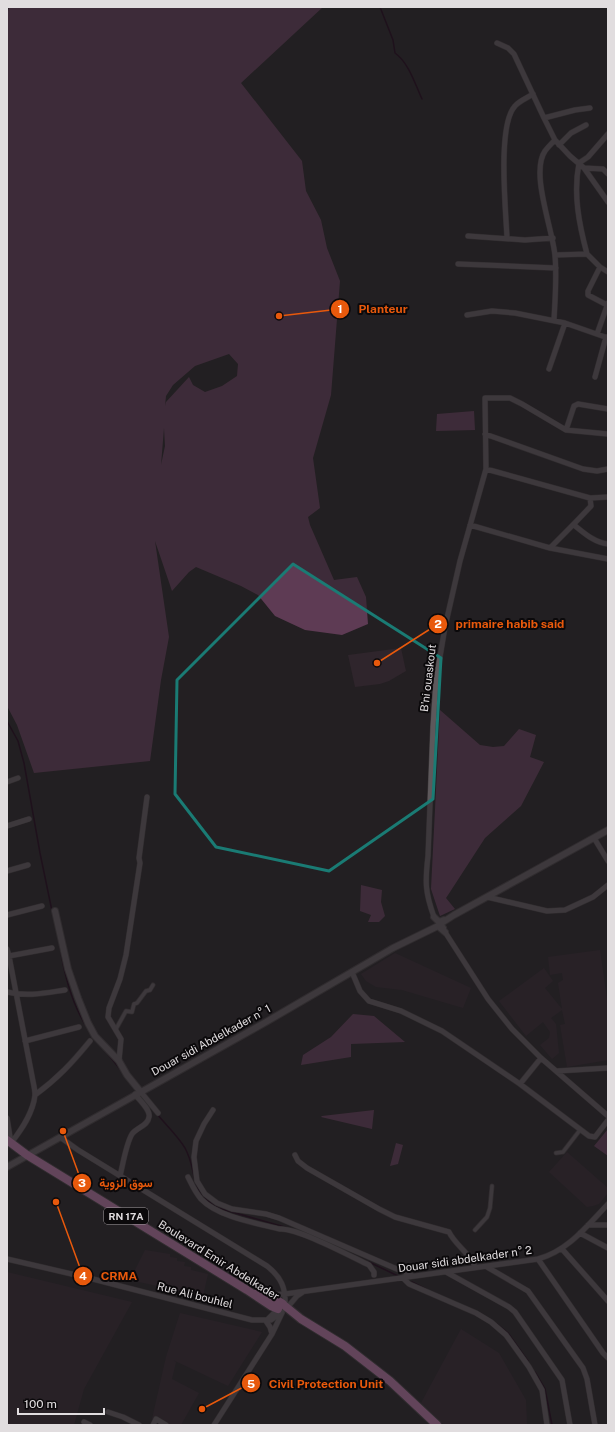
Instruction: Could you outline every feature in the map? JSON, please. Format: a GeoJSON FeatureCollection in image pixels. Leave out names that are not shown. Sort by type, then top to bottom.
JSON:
{"type":"FeatureCollection","features":[{"type":"Feature","properties":{"kind":"main road","name":"Boulevard Emir Abdelkader"},"geometry":{"type":"LineString","coordinates":[[9,1141],[27,1155],[271,1306],[282,1308]]}},
{"type":"Feature","properties":{"kind":"main road","name":"RN 17A"},"geometry":{"type":"LineString","coordinates":[[247,1290],[264,1296],[345,1346],[390,1381],[437,1425]]}},
{"type":"Feature","properties":{"kind":"street"},"geometry":{"type":"LineString","coordinates":[[497,43],[508,48],[514,54],[557,142],[584,168],[608,202]]}},
{"type":"Feature","properties":{"kind":"street"},"geometry":{"type":"LineString","coordinates":[[507,238],[504,179],[506,130],[510,115],[515,106],[533,94]]}},
{"type":"Feature","properties":{"kind":"street"},"geometry":{"type":"LineString","coordinates":[[544,118],[590,108]]}},
{"type":"Feature","properties":{"kind":"street"},"geometry":{"type":"LineString","coordinates":[[554,320],[555,255],[540,186],[541,171],[545,152],[557,142],[586,125]]}},
{"type":"Feature","properties":{"kind":"street"},"geometry":{"type":"LineString","coordinates":[[608,134],[588,157],[579,163],[576,177],[577,206],[588,254],[600,267],[608,272]]}},
{"type":"Feature","properties":{"kind":"street"},"geometry":{"type":"LineString","coordinates":[[584,168],[603,169],[608,174]]}},
{"type":"Feature","properties":{"kind":"street"},"geometry":{"type":"LineString","coordinates":[[468,236],[525,240],[552,238]]}},
{"type":"Feature","properties":{"kind":"street"},"geometry":{"type":"LineString","coordinates":[[555,255],[588,254]]}},
{"type":"Feature","properties":{"kind":"street"},"geometry":{"type":"LineString","coordinates":[[458,264],[556,268]]}},
{"type":"Feature","properties":{"kind":"street"},"geometry":{"type":"LineString","coordinates":[[597,334],[608,304],[588,294],[588,291],[600,267]]}},
{"type":"Feature","properties":{"kind":"street"},"geometry":{"type":"LineString","coordinates":[[467,314],[492,311],[515,313],[554,320],[607,337],[595,377]]}},
{"type":"Feature","properties":{"kind":"street"},"geometry":{"type":"LineString","coordinates":[[549,369],[565,323]]}},
{"type":"Feature","properties":{"kind":"street","name":"B'ni ouaskout"},"geometry":{"type":"LineString","coordinates":[[437,922],[426,889],[425,875],[428,856],[436,681],[453,591],[486,468],[485,398],[510,398],[566,430]]}},
{"type":"Feature","properties":{"kind":"street"},"geometry":{"type":"LineString","coordinates":[[608,409],[578,404],[574,406],[566,430],[608,434]]}},
{"type":"Feature","properties":{"kind":"street"},"geometry":{"type":"LineString","coordinates":[[485,434],[583,469],[608,469]]}},
{"type":"Feature","properties":{"kind":"street"},"geometry":{"type":"LineString","coordinates":[[486,468],[590,498],[608,497]]}},
{"type":"Feature","properties":{"kind":"street"},"geometry":{"type":"LineString","coordinates":[[550,548],[591,506],[590,498]]}},
{"type":"Feature","properties":{"kind":"street"},"geometry":{"type":"LineString","coordinates":[[574,525],[591,538],[602,544],[608,544]]}},
{"type":"Feature","properties":{"kind":"street"},"geometry":{"type":"LineString","coordinates":[[470,526],[550,548],[608,559]]}},
{"type":"Feature","properties":{"kind":"street"},"geometry":{"type":"LineString","coordinates":[[7,782],[18,778]]}},
{"type":"Feature","properties":{"kind":"street"},"geometry":{"type":"LineString","coordinates":[[119,1062],[122,1042],[108,1017],[109,1008],[120,979],[126,955],[135,902],[147,797]]}},
{"type":"Feature","properties":{"kind":"street"},"geometry":{"type":"LineString","coordinates":[[7,826],[28,819]]}},
{"type":"Feature","properties":{"kind":"street","name":"Douar sidi Abdelkader n° 1"},"geometry":{"type":"LineString","coordinates":[[7,1167],[138,1092],[266,1022],[393,948],[425,933],[437,922],[454,915],[608,830]]}},
{"type":"Feature","properties":{"kind":"street"},"geometry":{"type":"LineString","coordinates":[[594,838],[608,861]]}},
{"type":"Feature","properties":{"kind":"street"},"geometry":{"type":"LineString","coordinates":[[7,871],[28,864]]}},
{"type":"Feature","properties":{"kind":"street"},"geometry":{"type":"LineString","coordinates":[[487,897],[547,911],[565,910],[593,897],[608,885]]}},
{"type":"Feature","properties":{"kind":"street"},"geometry":{"type":"LineString","coordinates":[[7,916],[42,906]]}},
{"type":"Feature","properties":{"kind":"street"},"geometry":{"type":"LineString","coordinates":[[55,911],[68,968],[88,1023],[95,1036],[119,1062],[138,1092],[150,1117],[147,1123],[136,1130],[131,1136],[120,1176]]}},
{"type":"Feature","properties":{"kind":"street"},"geometry":{"type":"LineString","coordinates":[[437,922],[488,999],[512,1029],[541,1058],[608,1116]]}},
{"type":"Feature","properties":{"kind":"street"},"geometry":{"type":"LineString","coordinates":[[10,956],[52,948]]}},
{"type":"Feature","properties":{"kind":"street"},"geometry":{"type":"LineString","coordinates":[[7,949],[10,956],[32,1076],[34,1095],[23,1128],[9,1141]]}},
{"type":"Feature","properties":{"kind":"street"},"geometry":{"type":"LineString","coordinates":[[352,972],[360,990],[369,1001],[401,1011],[442,1031],[520,1084],[589,1136],[595,1137],[608,1120]]}},
{"type":"Feature","properties":{"kind":"street"},"geometry":{"type":"LineString","coordinates":[[116,1029],[126,1011],[132,1012],[134,1004],[137,1003],[146,991],[150,990],[153,986]]}},
{"type":"Feature","properties":{"kind":"street"},"geometry":{"type":"LineString","coordinates":[[7,992],[17,995],[36,995],[65,990]]}},
{"type":"Feature","properties":{"kind":"street"},"geometry":{"type":"LineString","coordinates":[[25,1041],[79,1027]]}},
{"type":"Feature","properties":{"kind":"street"},"geometry":{"type":"LineString","coordinates":[[34,1095],[68,1068],[90,1041]]}},
{"type":"Feature","properties":{"kind":"street"},"geometry":{"type":"LineString","coordinates":[[520,1084],[541,1058]]}},
{"type":"Feature","properties":{"kind":"street"},"geometry":{"type":"LineString","coordinates":[[557,1071],[608,1068]]}},
{"type":"Feature","properties":{"kind":"street"},"geometry":{"type":"LineString","coordinates":[[138,1092],[158,1113]]}},
{"type":"Feature","properties":{"kind":"street"},"geometry":{"type":"LineString","coordinates":[[213,1110],[196,1141],[194,1157],[197,1181],[205,1194],[217,1203],[232,1209],[266,1214],[279,1218],[414,1276]]}},
{"type":"Feature","properties":{"kind":"street"},"geometry":{"type":"LineString","coordinates":[[7,1118],[9,1141]]}},
{"type":"Feature","properties":{"kind":"street"},"geometry":{"type":"LineString","coordinates":[[556,1153],[562,1152],[580,1130]]}},
{"type":"Feature","properties":{"kind":"street"},"geometry":{"type":"LineString","coordinates":[[60,1137],[120,1176],[267,1266],[279,1277],[284,1286],[286,1294],[272,1334],[214,1425]]}},
{"type":"Feature","properties":{"kind":"street"},"geometry":{"type":"LineString","coordinates":[[295,1155],[298,1161],[307,1168],[379,1209],[395,1216],[449,1232],[452,1239],[474,1262],[475,1268]]}},
{"type":"Feature","properties":{"kind":"street"},"geometry":{"type":"LineString","coordinates":[[188,1178],[194,1190],[201,1199],[213,1209],[231,1216],[280,1229],[286,1229],[312,1238],[369,1265],[374,1272],[374,1275]]}},
{"type":"Feature","properties":{"kind":"street"},"geometry":{"type":"LineString","coordinates":[[475,1230],[487,1217],[490,1208],[492,1186]]}},
{"type":"Feature","properties":{"kind":"street","name":"Douar sidi abdelkader n° 2"},"geometry":{"type":"LineString","coordinates":[[264,1296],[538,1259],[562,1249],[608,1204]]}},
{"type":"Feature","properties":{"kind":"street"},"geometry":{"type":"LineString","coordinates":[[588,1225],[608,1225]]}},
{"type":"Feature","properties":{"kind":"street"},"geometry":{"type":"LineString","coordinates":[[580,1233],[608,1248]]}},
{"type":"Feature","properties":{"kind":"street"},"geometry":{"type":"LineString","coordinates":[[562,1249],[608,1301]]}},
{"type":"Feature","properties":{"kind":"street","name":"Rue Ali bouhlel"},"geometry":{"type":"LineString","coordinates":[[7,1259],[89,1278],[252,1320],[266,1321]]}},
{"type":"Feature","properties":{"kind":"street"},"geometry":{"type":"LineString","coordinates":[[538,1259],[608,1358]]}},
{"type":"Feature","properties":{"kind":"street"},"geometry":{"type":"LineString","coordinates":[[487,1267],[528,1291],[583,1368],[587,1380],[595,1425]]}},
{"type":"Feature","properties":{"kind":"street"},"geometry":{"type":"LineString","coordinates":[[446,1272],[509,1307],[515,1312],[562,1380],[570,1425]]}},
{"type":"Feature","properties":{"kind":"street"},"geometry":{"type":"LineString","coordinates":[[403,1278],[409,1284],[476,1313],[491,1322],[506,1335],[529,1367],[542,1390],[548,1425]]}},
{"type":"Feature","properties":{"kind":"street"},"geometry":{"type":"LineString","coordinates":[[272,1334],[266,1321],[306,1290]]}},
{"type":"Feature","properties":{"kind":"street"},"geometry":{"type":"LineString","coordinates":[[108,1412],[139,1425]]}},
{"type":"Feature","properties":{"kind":"street"},"geometry":{"type":"LineString","coordinates":[[153,1425],[156,1419],[166,1425]]}},
{"type":"Feature","properties":{"kind":"street"},"geometry":{"type":"LineString","coordinates":[[84,1422],[90,1425]]}},
{"type":"Feature","properties":{"kind":"highlighted area"},"geometry":{"type":"Polygon","coordinates":[[[293,564],[441,658],[433,799],[329,871],[216,847],[175,794],[177,680],[293,564]]]}},
{"type":"Feature","properties":{"kind":"shaded area"},"geometry":{"type":"Polygon","coordinates":[[[9,7],[323,7],[241,83],[302,161],[306,191],[321,220],[327,248],[340,281],[331,395],[313,458],[320,508],[308,517],[310,525],[334,580],[357,577],[366,597],[368,624],[342,635],[305,630],[275,616],[258,595],[241,586],[196,567],[189,572],[172,591],[155,541],[169,637],[161,680],[150,761],[34,773],[17,725],[7,706],[7,16],[9,7]],[[229,354],[195,366],[173,385],[166,396],[165,406],[166,402],[189,377],[193,385],[205,392],[222,386],[237,376],[238,364],[229,354]],[[164,428],[161,465],[165,446],[164,428]]]}},
{"type":"Feature","properties":{"kind":"shaded area"},"geometry":{"type":"Polygon","coordinates":[[[474,411],[475,430],[436,431],[437,414],[474,411]]]}},
{"type":"Feature","properties":{"kind":"shaded area"},"geometry":{"type":"Polygon","coordinates":[[[401,648],[406,671],[389,681],[380,684],[355,687],[348,655],[401,648]]]}},
{"type":"Feature","properties":{"kind":"shaded area"},"geometry":{"type":"Polygon","coordinates":[[[440,710],[480,745],[493,747],[504,746],[519,729],[536,735],[530,757],[544,762],[521,806],[485,838],[446,898],[455,909],[440,916],[431,889],[440,710]]]}},
{"type":"Feature","properties":{"kind":"shaded area"},"geometry":{"type":"Polygon","coordinates":[[[361,885],[382,890],[381,902],[385,916],[379,922],[368,922],[371,915],[360,911],[361,885]]]}},
{"type":"Feature","properties":{"kind":"shaded area"},"geometry":{"type":"Polygon","coordinates":[[[600,950],[608,1006],[608,1060],[567,1067],[560,1025],[565,1024],[562,1010],[551,1018],[556,1024],[559,1053],[552,1059],[540,1045],[549,1038],[550,1032],[543,1022],[526,1036],[499,1001],[544,968],[553,981],[545,988],[562,1009],[558,983],[563,980],[562,973],[550,975],[548,957],[600,950]]]}},
{"type":"Feature","properties":{"kind":"shaded area"},"geometry":{"type":"Polygon","coordinates":[[[395,953],[471,988],[463,1008],[402,990],[376,987],[366,981],[361,974],[395,953]]]}},
{"type":"Feature","properties":{"kind":"shaded area"},"geometry":{"type":"Polygon","coordinates":[[[353,1014],[374,1016],[405,1042],[351,1044],[351,1057],[301,1065],[303,1055],[331,1037],[353,1014]]]}},
{"type":"Feature","properties":{"kind":"shaded area"},"geometry":{"type":"Polygon","coordinates":[[[374,1110],[372,1129],[321,1117],[322,1116],[374,1110]]]}},
{"type":"Feature","properties":{"kind":"shaded area"},"geometry":{"type":"Polygon","coordinates":[[[608,1129],[608,1156],[594,1146],[608,1129]]]}},
{"type":"Feature","properties":{"kind":"shaded area"},"geometry":{"type":"Polygon","coordinates":[[[396,1143],[403,1145],[398,1164],[390,1166],[396,1143]]]}},
{"type":"Feature","properties":{"kind":"shaded area"},"geometry":{"type":"Polygon","coordinates":[[[567,1152],[608,1188],[608,1193],[599,1204],[587,1207],[549,1172],[567,1152]]]}},
{"type":"Feature","properties":{"kind":"shaded area"},"geometry":{"type":"Polygon","coordinates":[[[145,1250],[170,1254],[170,1257],[177,1258],[177,1261],[185,1262],[184,1266],[191,1267],[191,1270],[208,1274],[203,1296],[130,1280],[145,1250]]]}},
{"type":"Feature","properties":{"kind":"shaded area"},"geometry":{"type":"Polygon","coordinates":[[[7,1272],[132,1302],[84,1389],[74,1425],[7,1425],[7,1272]]]}},
{"type":"Feature","properties":{"kind":"shaded area"},"geometry":{"type":"Polygon","coordinates":[[[180,1313],[262,1332],[228,1386],[173,1360],[176,1362],[172,1379],[199,1393],[181,1425],[164,1425],[152,1419],[166,1357],[180,1313]]]}},
{"type":"Feature","properties":{"kind":"shaded area"},"geometry":{"type":"Polygon","coordinates":[[[461,1329],[499,1353],[526,1400],[527,1425],[444,1425],[421,1403],[461,1329]]]}},
{"type":"Feature","properties":{"kind":"waterway"},"geometry":{"type":"LineString","coordinates":[[380,7],[393,40],[395,53],[408,68],[422,99]]}},
{"type":"Feature","properties":{"kind":"waterway"},"geometry":{"type":"LineString","coordinates":[[7,721],[18,741],[24,763],[52,911]]}},
{"type":"Feature","properties":{"kind":"waterway"},"geometry":{"type":"LineString","coordinates":[[60,946],[73,1000],[88,1029]]}},
{"type":"Feature","properties":{"kind":"waterway"},"geometry":{"type":"LineString","coordinates":[[104,1049],[123,1073]]}},
{"type":"Feature","properties":{"kind":"waterway"},"geometry":{"type":"LineString","coordinates":[[157,1114],[185,1148],[198,1188],[208,1201],[218,1208],[288,1228]]}},
{"type":"Feature","properties":{"kind":"waterway"},"geometry":{"type":"LineString","coordinates":[[369,1262],[398,1276]]}},
{"type":"Feature","properties":{"kind":"waterway"},"geometry":{"type":"LineString","coordinates":[[412,1282],[426,1289]]}},
{"type":"Feature","properties":{"kind":"waterway"},"geometry":{"type":"LineString","coordinates":[[497,1324],[508,1333],[528,1361]]}},
{"type":"Feature","properties":{"kind":"waterway"},"geometry":{"type":"LineString","coordinates":[[535,1372],[545,1389],[552,1425]]}},
{"type":"Feature","properties":{"kind":"place","name":"Planteur"},"geometry":{"type":"Point","coordinates":[279,316]}},
{"type":"Feature","properties":{"kind":"place","name":"primaire habib said"},"geometry":{"type":"Point","coordinates":[377,663]}},
{"type":"Feature","properties":{"kind":"place","name":"سوق الزوية"},"geometry":{"type":"Point","coordinates":[63,1131]}},
{"type":"Feature","properties":{"kind":"place","name":"CRMA"},"geometry":{"type":"Point","coordinates":[56,1202]}},
{"type":"Feature","properties":{"kind":"place","name":"Civil Protection Unit"},"geometry":{"type":"Point","coordinates":[202,1409]}}]}
